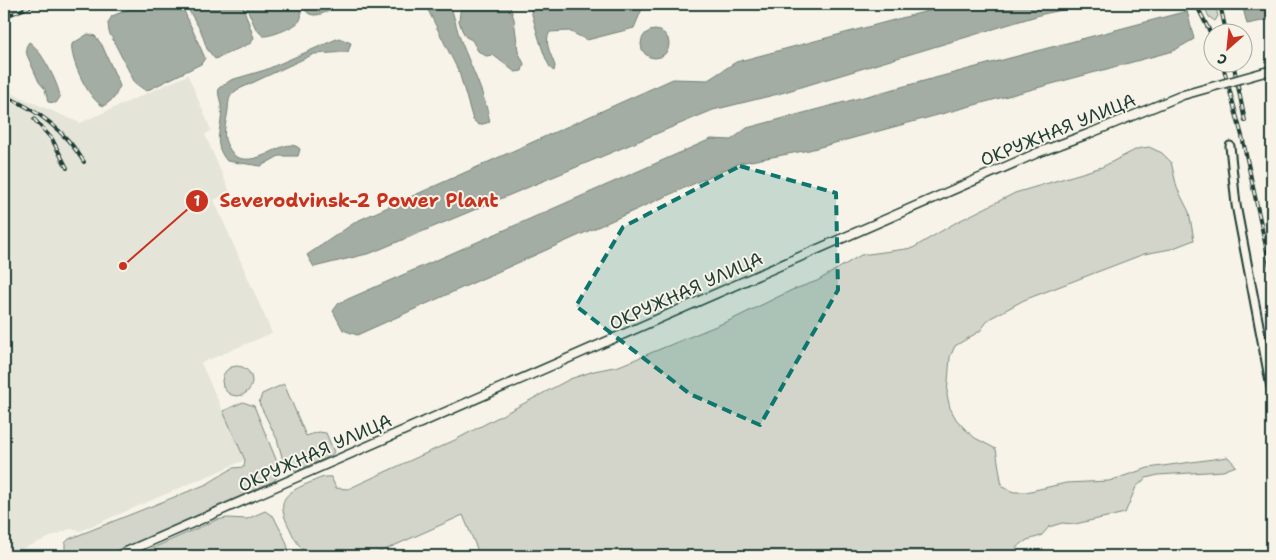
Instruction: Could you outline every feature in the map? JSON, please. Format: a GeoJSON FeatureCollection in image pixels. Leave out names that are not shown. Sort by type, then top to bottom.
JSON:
{"type":"FeatureCollection","features":[{"type":"Feature","properties":{"kind":"main road","name":"ОКРУЖНАЯ УЛИЦА"},"geometry":{"type":"LineString","coordinates":[[117,556],[1037,153],[1183,95],[1272,70]]}},
{"type":"Feature","properties":{"kind":"street"},"geometry":{"type":"LineString","coordinates":[[1230,146],[1236,205],[1272,392]]}},
{"type":"Feature","properties":{"kind":"highlighted area"},"geometry":{"type":"Polygon","coordinates":[[[740,166],[836,193],[838,290],[760,425],[690,394],[576,306],[623,227],[740,166]]]}},
{"type":"Feature","properties":{"kind":"shaded area"},"geometry":{"type":"Polygon","coordinates":[[[142,4],[181,4],[205,58],[201,64],[146,91],[135,83],[109,32],[108,23],[112,16],[142,4]]]}},
{"type":"Feature","properties":{"kind":"shaded area"},"geometry":{"type":"Polygon","coordinates":[[[185,4],[242,4],[254,38],[251,43],[215,59],[207,49],[201,31],[185,4]]]}},
{"type":"Feature","properties":{"kind":"shaded area"},"geometry":{"type":"Polygon","coordinates":[[[245,4],[299,4],[301,18],[283,31],[263,36],[256,29],[245,4]]]}},
{"type":"Feature","properties":{"kind":"shaded area"},"geometry":{"type":"Polygon","coordinates":[[[302,4],[344,4],[315,15],[305,11],[302,4]]]}},
{"type":"Feature","properties":{"kind":"shaded area"},"geometry":{"type":"Polygon","coordinates":[[[425,4],[449,4],[461,41],[481,91],[490,122],[479,125],[473,120],[459,72],[425,4]]]}},
{"type":"Feature","properties":{"kind":"shaded area"},"geometry":{"type":"Polygon","coordinates":[[[461,4],[509,4],[514,19],[518,51],[524,64],[522,71],[515,72],[493,55],[486,56],[478,51],[472,40],[466,37],[462,30],[459,21],[461,4]]]}},
{"type":"Feature","properties":{"kind":"shaded area"},"geometry":{"type":"Polygon","coordinates":[[[529,4],[644,4],[634,28],[587,40],[569,31],[550,32],[547,40],[555,66],[554,71],[543,52],[529,4]]]}},
{"type":"Feature","properties":{"kind":"shaded area"},"geometry":{"type":"Polygon","coordinates":[[[954,4],[1090,4],[1043,14],[778,94],[713,110],[371,253],[314,267],[307,255],[357,221],[673,79],[708,80],[736,62],[954,4]]]}},
{"type":"Feature","properties":{"kind":"shaded area"},"geometry":{"type":"Polygon","coordinates":[[[1203,4],[1215,4],[1218,16],[1215,21],[1209,17],[1203,4]]]}},
{"type":"Feature","properties":{"kind":"shaded area"},"geometry":{"type":"Polygon","coordinates":[[[1242,4],[1272,4],[1272,19],[1246,22],[1242,4]]]}},
{"type":"Feature","properties":{"kind":"shaded area"},"geometry":{"type":"Polygon","coordinates":[[[1187,11],[1194,39],[1173,51],[809,150],[740,163],[357,335],[343,330],[333,311],[339,303],[711,139],[731,140],[747,128],[1187,11]]]}},
{"type":"Feature","properties":{"kind":"shaded area"},"geometry":{"type":"Polygon","coordinates":[[[655,30],[665,34],[669,44],[665,54],[655,58],[645,54],[641,44],[645,34],[655,30]]]}},
{"type":"Feature","properties":{"kind":"shaded area"},"geometry":{"type":"Polygon","coordinates":[[[88,34],[95,36],[102,45],[120,86],[114,98],[104,106],[98,103],[87,89],[77,69],[72,51],[72,44],[88,34]]]}},
{"type":"Feature","properties":{"kind":"shaded area"},"geometry":{"type":"Polygon","coordinates":[[[339,38],[351,43],[348,52],[314,54],[237,90],[230,98],[224,135],[227,145],[236,157],[255,158],[287,145],[294,145],[300,149],[298,156],[279,156],[261,166],[227,161],[222,154],[218,141],[221,115],[219,88],[231,80],[265,70],[339,38]]]}},
{"type":"Feature","properties":{"kind":"shaded area"},"geometry":{"type":"Polygon","coordinates":[[[29,42],[38,51],[53,75],[60,97],[56,103],[48,102],[45,89],[39,82],[27,55],[26,47],[29,42]]]}},
{"type":"Feature","properties":{"kind":"shaded area"},"geometry":{"type":"Polygon","coordinates":[[[188,75],[211,130],[205,135],[230,192],[214,200],[272,333],[201,363],[245,460],[80,531],[70,529],[4,556],[4,90],[80,123],[188,75]]]}},
{"type":"Feature","properties":{"kind":"shaded area"},"geometry":{"type":"Polygon","coordinates":[[[1149,147],[1162,153],[1171,162],[1177,188],[1189,212],[1194,240],[1171,249],[1144,254],[1024,300],[989,319],[980,331],[955,346],[950,357],[947,395],[950,408],[956,419],[975,438],[996,449],[1002,487],[1014,492],[1026,492],[1066,483],[1109,481],[1148,468],[1228,457],[1236,466],[1223,471],[1158,475],[1146,478],[1136,487],[1125,513],[1075,524],[1062,523],[1049,527],[1041,536],[1027,540],[1017,547],[1012,556],[480,556],[463,515],[371,556],[311,556],[298,544],[286,520],[283,505],[287,495],[309,483],[331,477],[336,488],[348,489],[455,440],[570,379],[594,371],[619,366],[733,319],[792,290],[817,281],[861,255],[913,248],[955,223],[1015,193],[1102,167],[1137,149],[1149,147]]]}},
{"type":"Feature","properties":{"kind":"shaded area"},"geometry":{"type":"Polygon","coordinates":[[[237,366],[248,370],[252,381],[248,392],[237,396],[226,392],[222,381],[226,370],[237,366]]]}},
{"type":"Feature","properties":{"kind":"shaded area"},"geometry":{"type":"Polygon","coordinates":[[[284,384],[306,436],[319,432],[326,433],[334,452],[331,456],[296,471],[284,464],[277,439],[259,403],[262,394],[284,384]]]}},
{"type":"Feature","properties":{"kind":"shaded area"},"geometry":{"type":"Polygon","coordinates":[[[243,402],[254,406],[280,469],[280,473],[274,481],[105,556],[65,556],[65,543],[69,539],[207,484],[233,468],[244,467],[245,460],[223,411],[243,402]]]}},
{"type":"Feature","properties":{"kind":"shaded area"},"geometry":{"type":"Polygon","coordinates":[[[265,511],[274,517],[286,541],[289,556],[135,556],[216,520],[227,518],[247,519],[265,511]]]}},
{"type":"Feature","properties":{"kind":"railway"},"geometry":{"type":"LineString","coordinates":[[4,17],[36,4]]}},
{"type":"Feature","properties":{"kind":"railway"},"geometry":{"type":"LineString","coordinates":[[1196,4],[1205,22]]}},
{"type":"Feature","properties":{"kind":"railway"},"geometry":{"type":"LineString","coordinates":[[1220,4],[1224,22]]}},
{"type":"Feature","properties":{"kind":"railway"},"geometry":{"type":"LineString","coordinates":[[1225,72],[1242,136],[1272,275]]}},
{"type":"Feature","properties":{"kind":"railway"},"geometry":{"type":"LineString","coordinates":[[1235,72],[1245,121]]}},
{"type":"Feature","properties":{"kind":"railway"},"geometry":{"type":"LineString","coordinates":[[4,96],[28,108],[50,123],[69,141],[84,162]]}},
{"type":"Feature","properties":{"kind":"railway"},"geometry":{"type":"LineString","coordinates":[[34,119],[52,139],[67,168]]}},
{"type":"Feature","properties":{"kind":"place","name":"Severodvinsk-2 Power Plant"},"geometry":{"type":"Point","coordinates":[123,266]}}]}
